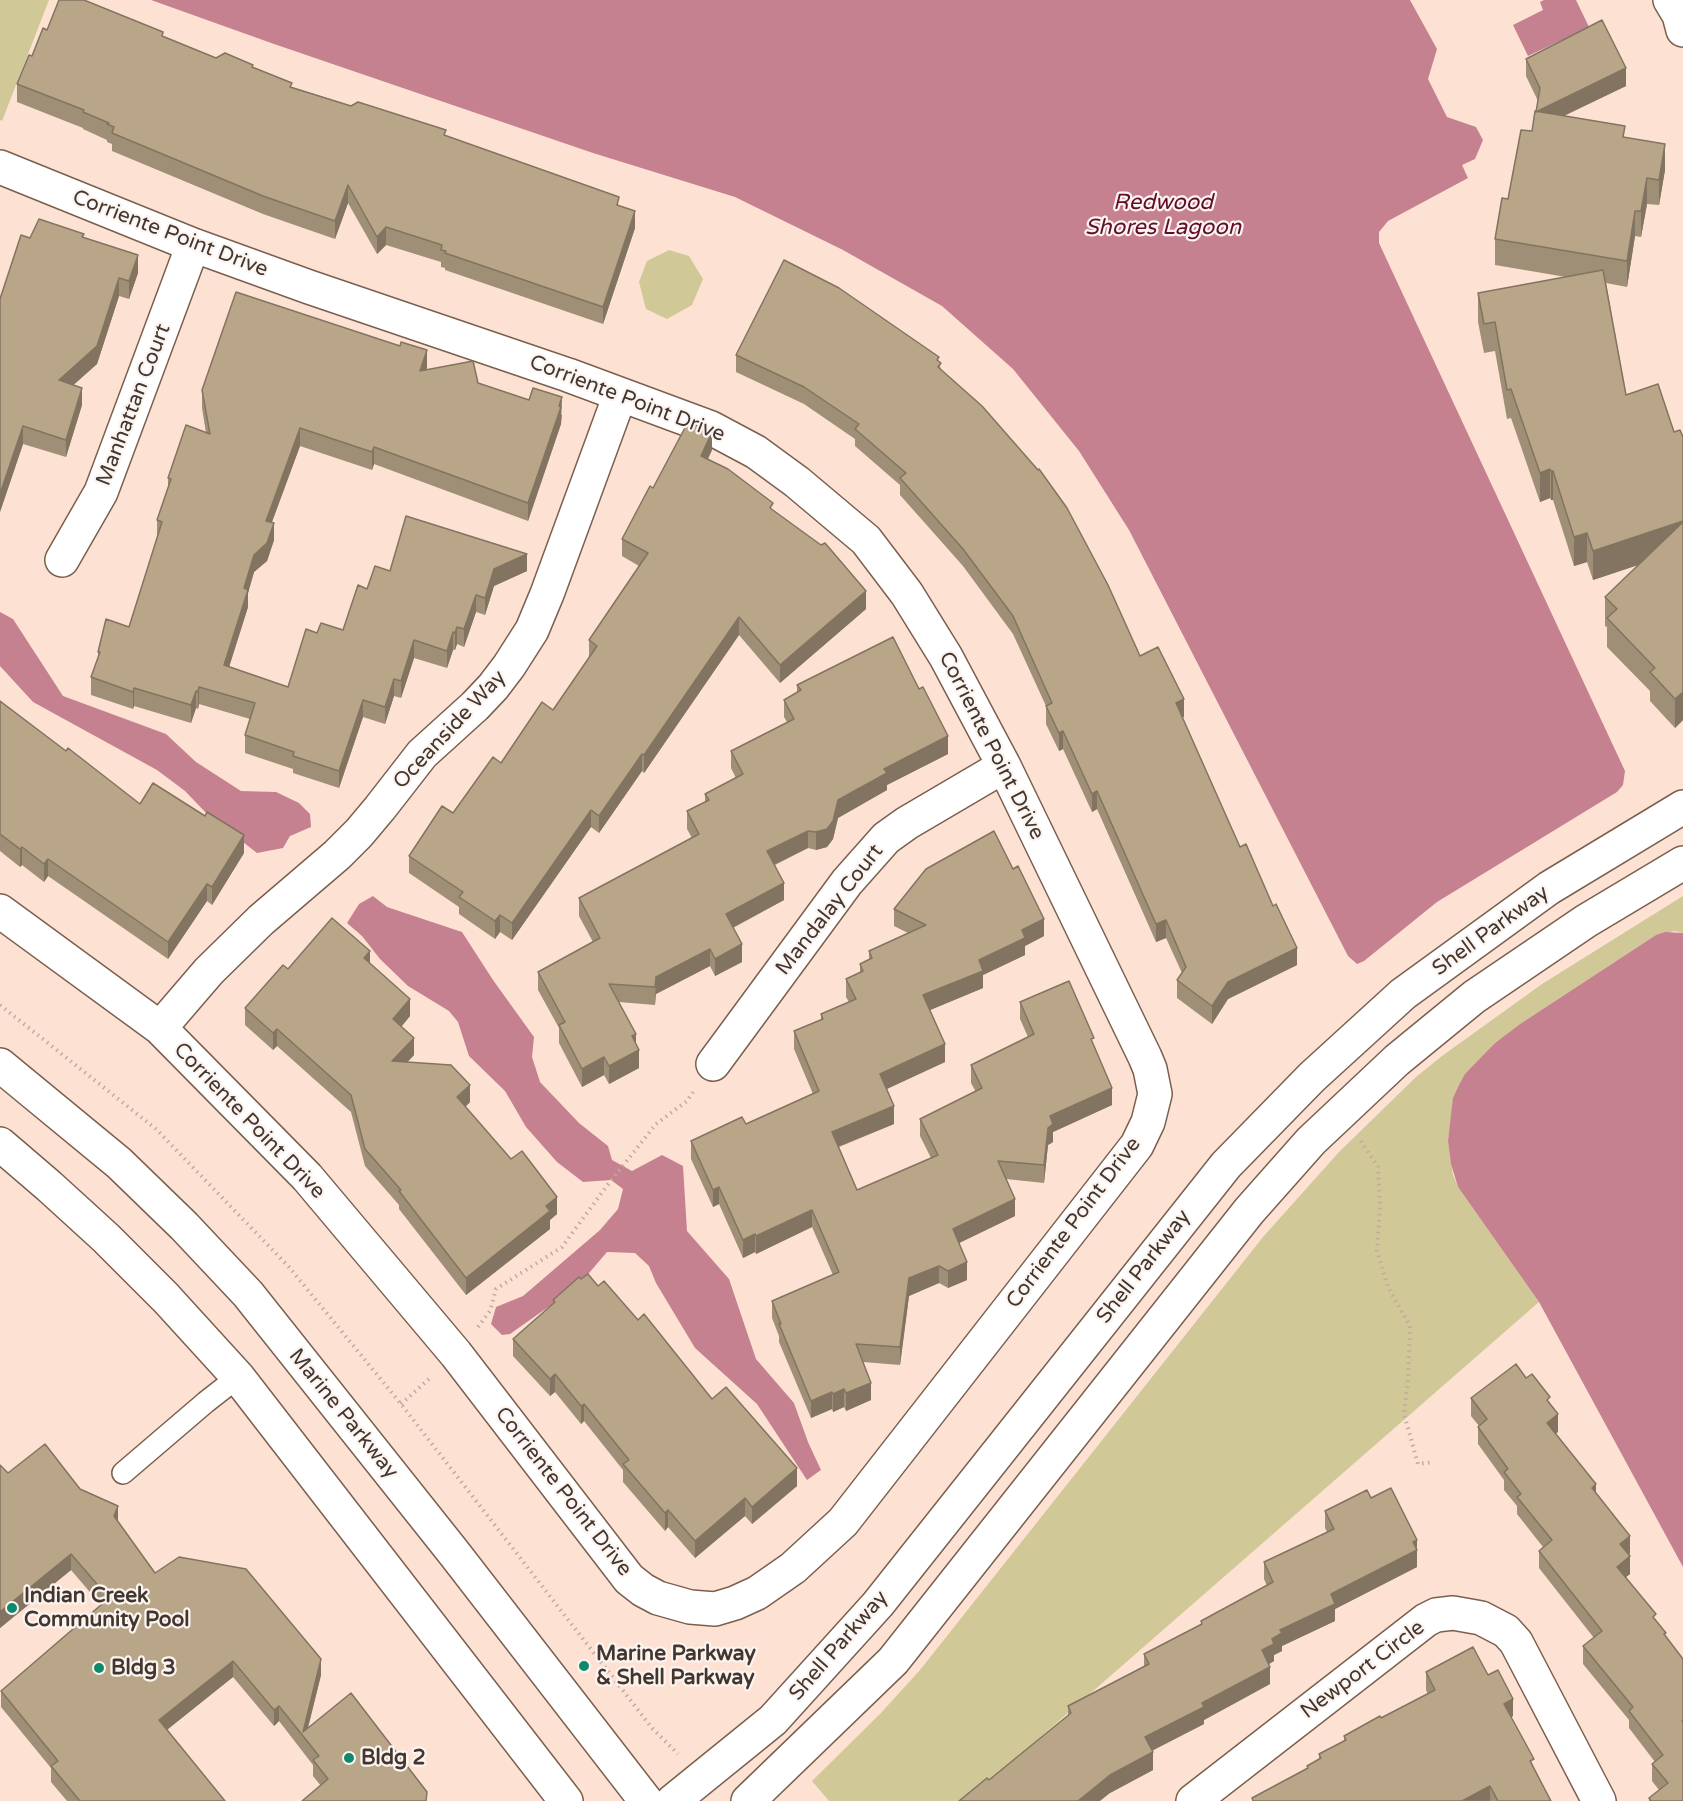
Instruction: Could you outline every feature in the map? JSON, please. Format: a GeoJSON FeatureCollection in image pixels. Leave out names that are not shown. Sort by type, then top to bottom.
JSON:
{"type":"FeatureCollection","features":[{"type":"Feature","properties":{"kind":"street","name":"Corriente Point Drive"},"geometry":{"type":"LineString","coordinates":[[0,167],[193,245],[711,428],[756,452],[797,482],[866,540],[907,594],[946,657],[1004,766],[1145,1057],[1155,1094],[1148,1122],[1137,1144],[843,1522],[776,1581],[735,1603],[707,1609],[679,1605],[643,1590],[620,1568],[456,1354],[307,1177],[160,1028],[0,911]]}},
{"type":"Feature","properties":{"kind":"street","name":"Manhattan Court"},"geometry":{"type":"LineString","coordinates":[[62,560],[101,492],[193,245]]}},
{"type":"Feature","properties":{"kind":"street","name":"Oceanside Way"},"geometry":{"type":"LineString","coordinates":[[160,1028],[209,971],[261,920],[337,855],[380,808],[422,754],[475,706],[499,680],[532,630],[620,395]]}},
{"type":"Feature","properties":{"kind":"street","name":"Mandalay Court"},"geometry":{"type":"LineString","coordinates":[[713,1064],[847,882],[886,838],[907,823],[1004,766]]}},
{"type":"Feature","properties":{"kind":"street","name":"Shell Parkway"},"geometry":{"type":"LineString","coordinates":[[673,1801],[773,1720],[878,1604],[1226,1165],[1312,1077],[1403,994],[1549,888],[1683,807]]}},
{"type":"Feature","properties":{"kind":"street","name":"Shell Parkway"},"geometry":{"type":"LineString","coordinates":[[748,1801],[893,1661],[1249,1212],[1311,1141],[1397,1059],[1474,997],[1586,921],[1683,863]]}},
{"type":"Feature","properties":{"kind":"street","name":"Marine Parkway"},"geometry":{"type":"LineString","coordinates":[[0,1065],[119,1163],[184,1226],[248,1294],[454,1553],[646,1801]]}},
{"type":"Feature","properties":{"kind":"street"},"geometry":{"type":"LineString","coordinates":[[0,1144],[49,1185],[106,1238],[166,1298],[238,1377],[566,1801]]}},
{"type":"Feature","properties":{"kind":"street","name":"Newport Circle"},"geometry":{"type":"LineString","coordinates":[[1193,1801],[1426,1620],[1436,1615],[1453,1613],[1492,1622],[1506,1631],[1516,1642],[1599,1801]]}},
{"type":"Feature","properties":{"kind":"lane"},"geometry":{"type":"LineString","coordinates":[[123,1473],[238,1377]]}},
{"type":"Feature","properties":{"kind":"path"},"geometry":{"type":"LineString","coordinates":[[0,1005],[156,1129],[289,1267],[401,1404],[652,1728],[678,1754]]}},
{"type":"Feature","properties":{"kind":"path"},"geometry":{"type":"LineString","coordinates":[[401,1404],[456,1354],[490,1311],[496,1290],[562,1247],[630,1155],[656,1124],[687,1101],[713,1064]]}},
{"type":"Feature","properties":{"kind":"path"},"geometry":{"type":"LineString","coordinates":[[1339,1115],[1361,1141],[1378,1167],[1380,1206],[1377,1251],[1388,1287],[1410,1326],[1404,1414],[1418,1464],[1434,1462]]}},
{"type":"Feature","properties":{"kind":"shaded area"},"geometry":{"type":"Polygon","coordinates":[[[0,0],[49,0],[2,121],[0,120],[0,0]]]}},
{"type":"Feature","properties":{"kind":"shaded area"},"geometry":{"type":"Polygon","coordinates":[[[669,250],[689,256],[703,279],[692,305],[667,319],[646,309],[639,282],[647,261],[669,250]]]}},
{"type":"Feature","properties":{"kind":"shaded area"},"geometry":{"type":"Polygon","coordinates":[[[1683,896],[1683,933],[1675,931],[1656,935],[1520,1024],[1495,1043],[1459,1085],[1454,1098],[1448,1141],[1453,1175],[1458,1187],[1539,1302],[967,1801],[829,1801],[812,1781],[880,1714],[920,1670],[1263,1237],[1339,1152],[1416,1077],[1442,1056],[1542,984],[1683,896]]]}},
{"type":"Feature","properties":{"kind":"water","name":"Redwood Shores Lagoon"},"geometry":{"type":"Polygon","coordinates":[[[151,0],[1410,0],[1437,49],[1428,79],[1447,117],[1476,127],[1483,140],[1475,159],[1462,165],[1468,178],[1388,221],[1379,232],[1379,243],[1625,771],[1623,785],[1617,792],[1437,902],[1364,961],[1357,964],[1348,956],[1129,530],[1079,451],[1013,369],[942,306],[843,250],[735,197],[593,153],[151,0]]]}},
{"type":"Feature","properties":{"kind":"water"},"geometry":{"type":"Polygon","coordinates":[[[1576,0],[1589,27],[1528,56],[1513,25],[1543,10],[1540,2],[1576,0]]]}},
{"type":"Feature","properties":{"kind":"water"},"geometry":{"type":"Polygon","coordinates":[[[0,612],[13,619],[63,696],[166,734],[196,762],[241,791],[276,792],[299,803],[310,814],[311,827],[290,836],[283,848],[257,853],[208,815],[185,791],[157,770],[33,702],[0,666],[0,612]]]}},
{"type":"Feature","properties":{"kind":"water"},"geometry":{"type":"Polygon","coordinates":[[[373,896],[387,907],[462,932],[534,1037],[532,1057],[540,1082],[579,1123],[608,1146],[612,1160],[632,1171],[662,1155],[683,1166],[687,1231],[729,1279],[756,1359],[794,1403],[821,1470],[807,1480],[757,1404],[695,1348],[656,1283],[649,1266],[635,1253],[607,1252],[578,1286],[510,1334],[502,1335],[491,1324],[496,1307],[523,1296],[600,1230],[618,1209],[623,1189],[611,1180],[583,1182],[557,1162],[526,1127],[505,1091],[469,1056],[458,1022],[449,1011],[408,986],[347,923],[359,904],[373,896]]]}},
{"type":"Feature","properties":{"kind":"water"},"geometry":{"type":"Polygon","coordinates":[[[1665,932],[1683,933],[1683,1567],[1539,1302],[1458,1187],[1451,1164],[1448,1141],[1453,1098],[1459,1085],[1465,1074],[1495,1043],[1520,1024],[1656,935],[1665,932]]]}},
{"type":"Feature","properties":{"kind":"building"},"geometry":{"type":"Polygon","coordinates":[[[59,0],[84,0],[163,32],[162,36],[216,58],[225,53],[292,83],[290,87],[351,106],[358,102],[446,130],[444,135],[619,197],[617,205],[635,211],[603,307],[445,253],[446,251],[441,250],[442,245],[386,227],[377,237],[348,185],[335,221],[263,196],[112,133],[114,127],[83,112],[84,110],[17,84],[29,55],[32,56],[43,28],[47,30],[59,0]]]}},
{"type":"Feature","properties":{"kind":"building"},"geometry":{"type":"Polygon","coordinates":[[[1602,20],[1626,68],[1536,112],[1540,88],[1526,59],[1602,20]]]}},
{"type":"Feature","properties":{"kind":"building"},"geometry":{"type":"Polygon","coordinates":[[[1535,111],[1625,126],[1623,137],[1665,144],[1659,180],[1647,178],[1641,211],[1635,211],[1627,261],[1495,239],[1502,198],[1508,199],[1521,130],[1532,131],[1535,111]]]}},
{"type":"Feature","properties":{"kind":"building"},"geometry":{"type":"Polygon","coordinates":[[[39,219],[84,234],[82,237],[138,255],[129,281],[119,278],[97,346],[59,380],[82,388],[66,440],[23,426],[0,494],[0,299],[21,235],[30,238],[39,219]]]}},
{"type":"Feature","properties":{"kind":"building"},"geometry":{"type":"Polygon","coordinates":[[[784,260],[839,288],[939,357],[937,360],[941,363],[938,367],[982,406],[1039,469],[1067,508],[1108,585],[1140,656],[1158,647],[1184,699],[1176,703],[1240,847],[1246,844],[1273,906],[1276,904],[1297,948],[1228,982],[1212,1006],[1177,980],[1186,967],[1166,920],[1156,924],[1097,791],[1092,794],[1063,731],[1059,733],[1046,706],[1052,703],[1013,616],[963,549],[900,478],[906,473],[855,429],[859,424],[804,387],[736,355],[784,260]]]}},
{"type":"Feature","properties":{"kind":"building"},"geometry":{"type":"Polygon","coordinates":[[[1603,270],[1626,395],[1658,384],[1674,432],[1680,430],[1683,437],[1683,521],[1593,551],[1587,533],[1574,537],[1553,471],[1550,469],[1540,473],[1511,389],[1507,390],[1495,322],[1484,324],[1478,293],[1603,270]]]}},
{"type":"Feature","properties":{"kind":"building"},"geometry":{"type":"Polygon","coordinates":[[[236,292],[400,346],[401,342],[427,350],[420,371],[473,361],[478,383],[529,400],[533,388],[562,397],[559,406],[561,407],[528,503],[374,447],[372,452],[300,428],[266,521],[274,523],[267,543],[254,555],[244,588],[248,590],[224,665],[288,687],[306,629],[317,633],[321,623],[343,630],[358,585],[367,589],[375,566],[390,571],[406,516],[527,554],[494,569],[485,598],[476,595],[464,629],[457,627],[455,633],[453,632],[447,651],[414,640],[401,681],[394,679],[385,707],[363,700],[339,771],[293,756],[294,752],[245,735],[255,703],[199,687],[191,705],[134,688],[133,692],[91,677],[100,652],[98,652],[106,619],[129,627],[162,522],[157,520],[186,425],[210,434],[202,390],[236,292]]]}},
{"type":"Feature","properties":{"kind":"building"},"geometry":{"type":"Polygon","coordinates":[[[688,422],[712,432],[701,456],[728,469],[773,503],[770,508],[821,545],[825,543],[866,591],[780,665],[739,617],[599,816],[591,810],[512,923],[500,915],[495,921],[459,897],[463,892],[409,856],[442,806],[453,813],[493,757],[501,763],[542,702],[553,710],[597,646],[589,640],[648,553],[622,539],[650,486],[653,488],[688,422]]]}},
{"type":"Feature","properties":{"kind":"building"},"geometry":{"type":"Polygon","coordinates":[[[1683,522],[1683,692],[1675,699],[1650,672],[1655,668],[1607,618],[1617,609],[1605,597],[1683,522]]]}},
{"type":"Feature","properties":{"kind":"building"},"geometry":{"type":"Polygon","coordinates":[[[893,637],[919,689],[923,687],[948,736],[884,769],[887,773],[838,800],[833,821],[827,829],[816,832],[808,831],[767,851],[784,883],[726,914],[742,944],[715,959],[710,949],[656,977],[655,987],[609,984],[636,1034],[632,1036],[639,1050],[609,1066],[604,1057],[582,1069],[559,1025],[565,1022],[538,972],[600,938],[579,898],[699,834],[687,811],[709,800],[705,794],[743,774],[731,751],[794,719],[784,700],[801,690],[797,685],[893,637]]]}},
{"type":"Feature","properties":{"kind":"building"},"geometry":{"type":"Polygon","coordinates":[[[0,701],[66,751],[68,748],[140,804],[153,783],[205,816],[207,812],[244,835],[212,887],[207,884],[168,942],[48,859],[44,864],[0,834],[0,701]]]}},
{"type":"Feature","properties":{"kind":"building"},"geometry":{"type":"Polygon","coordinates":[[[994,831],[1013,869],[1018,866],[1044,919],[1022,930],[1025,938],[979,960],[983,971],[923,995],[945,1044],[880,1074],[894,1106],[832,1132],[857,1190],[938,1155],[920,1119],[982,1088],[971,1065],[1034,1034],[1020,1002],[1069,981],[1094,1038],[1091,1039],[1112,1088],[1050,1116],[1053,1124],[1048,1128],[1044,1165],[998,1161],[1015,1199],[953,1229],[967,1262],[948,1271],[939,1266],[909,1278],[900,1347],[856,1344],[871,1383],[846,1393],[844,1389],[833,1394],[832,1392],[811,1401],[779,1324],[781,1324],[772,1301],[839,1272],[812,1210],[743,1240],[719,1187],[713,1190],[691,1141],[742,1117],[746,1124],[819,1091],[794,1031],[823,1019],[821,1014],[856,999],[846,979],[863,971],[860,964],[872,958],[869,951],[926,925],[894,909],[926,869],[994,831]]]}},
{"type":"Feature","properties":{"kind":"building"},"geometry":{"type":"Polygon","coordinates":[[[332,918],[370,951],[364,958],[410,999],[393,1019],[414,1038],[392,1061],[451,1065],[470,1085],[457,1097],[511,1159],[522,1151],[557,1197],[546,1206],[550,1211],[466,1278],[399,1191],[401,1190],[365,1149],[351,1095],[277,1029],[273,1033],[245,1008],[283,965],[288,969],[332,918]]]}},
{"type":"Feature","properties":{"kind":"building"},"geometry":{"type":"Polygon","coordinates":[[[588,1274],[598,1286],[604,1281],[638,1320],[644,1314],[712,1399],[726,1387],[797,1468],[752,1507],[745,1498],[695,1541],[668,1510],[665,1513],[623,1464],[629,1460],[584,1404],[581,1406],[555,1374],[550,1379],[513,1339],[579,1277],[581,1279],[588,1274]]]}},
{"type":"Feature","properties":{"kind":"building"},"geometry":{"type":"Polygon","coordinates":[[[1516,1364],[1526,1378],[1532,1374],[1550,1397],[1547,1400],[1558,1414],[1547,1423],[1596,1484],[1592,1488],[1630,1536],[1620,1544],[1630,1556],[1617,1567],[1656,1614],[1653,1617],[1683,1659],[1683,1801],[1651,1801],[1649,1798],[1668,1783],[1652,1764],[1663,1755],[1629,1711],[1633,1707],[1583,1646],[1602,1631],[1539,1551],[1552,1540],[1517,1497],[1521,1494],[1504,1472],[1508,1469],[1478,1427],[1487,1419],[1471,1398],[1516,1364]]]}},
{"type":"Feature","properties":{"kind":"building"},"geometry":{"type":"Polygon","coordinates":[[[45,1444],[80,1489],[118,1506],[114,1516],[155,1573],[179,1557],[246,1569],[321,1659],[303,1732],[351,1693],[427,1792],[426,1801],[302,1801],[328,1779],[313,1760],[319,1756],[279,1706],[274,1710],[233,1661],[159,1720],[225,1801],[80,1801],[51,1766],[58,1761],[1,1691],[109,1598],[71,1554],[0,1612],[0,1465],[8,1473],[45,1444]]]}},
{"type":"Feature","properties":{"kind":"building"},"geometry":{"type":"Polygon","coordinates":[[[1391,1488],[1417,1540],[1413,1542],[1417,1550],[1331,1594],[1335,1604],[1280,1630],[1282,1633],[1272,1639],[1274,1644],[1262,1650],[1270,1667],[1202,1703],[1204,1707],[1145,1737],[1153,1752],[1110,1775],[1078,1801],[959,1801],[987,1778],[989,1780],[1071,1713],[1068,1706],[1149,1664],[1144,1654],[1202,1624],[1201,1621],[1273,1582],[1264,1562],[1334,1529],[1325,1511],[1367,1490],[1371,1498],[1391,1488]]]}},
{"type":"Feature","properties":{"kind":"building"},"geometry":{"type":"Polygon","coordinates":[[[1473,1647],[1488,1675],[1498,1670],[1513,1699],[1504,1704],[1534,1759],[1530,1761],[1551,1801],[1498,1801],[1490,1786],[1462,1801],[1253,1801],[1252,1798],[1308,1768],[1307,1766],[1321,1758],[1319,1754],[1346,1740],[1344,1736],[1435,1690],[1426,1672],[1473,1647]]]}},
{"type":"Feature","properties":{"kind":"place","name":"Indian Creek Community Pool"},"geometry":{"type":"Point","coordinates":[12,1608]}},
{"type":"Feature","properties":{"kind":"place","name":"Marine Parkway & Shell Parkway"},"geometry":{"type":"Point","coordinates":[584,1666]}},
{"type":"Feature","properties":{"kind":"place","name":"Bldg 3"},"geometry":{"type":"Point","coordinates":[99,1668]}},
{"type":"Feature","properties":{"kind":"place","name":"Bldg 2"},"geometry":{"type":"Point","coordinates":[349,1758]}}]}
